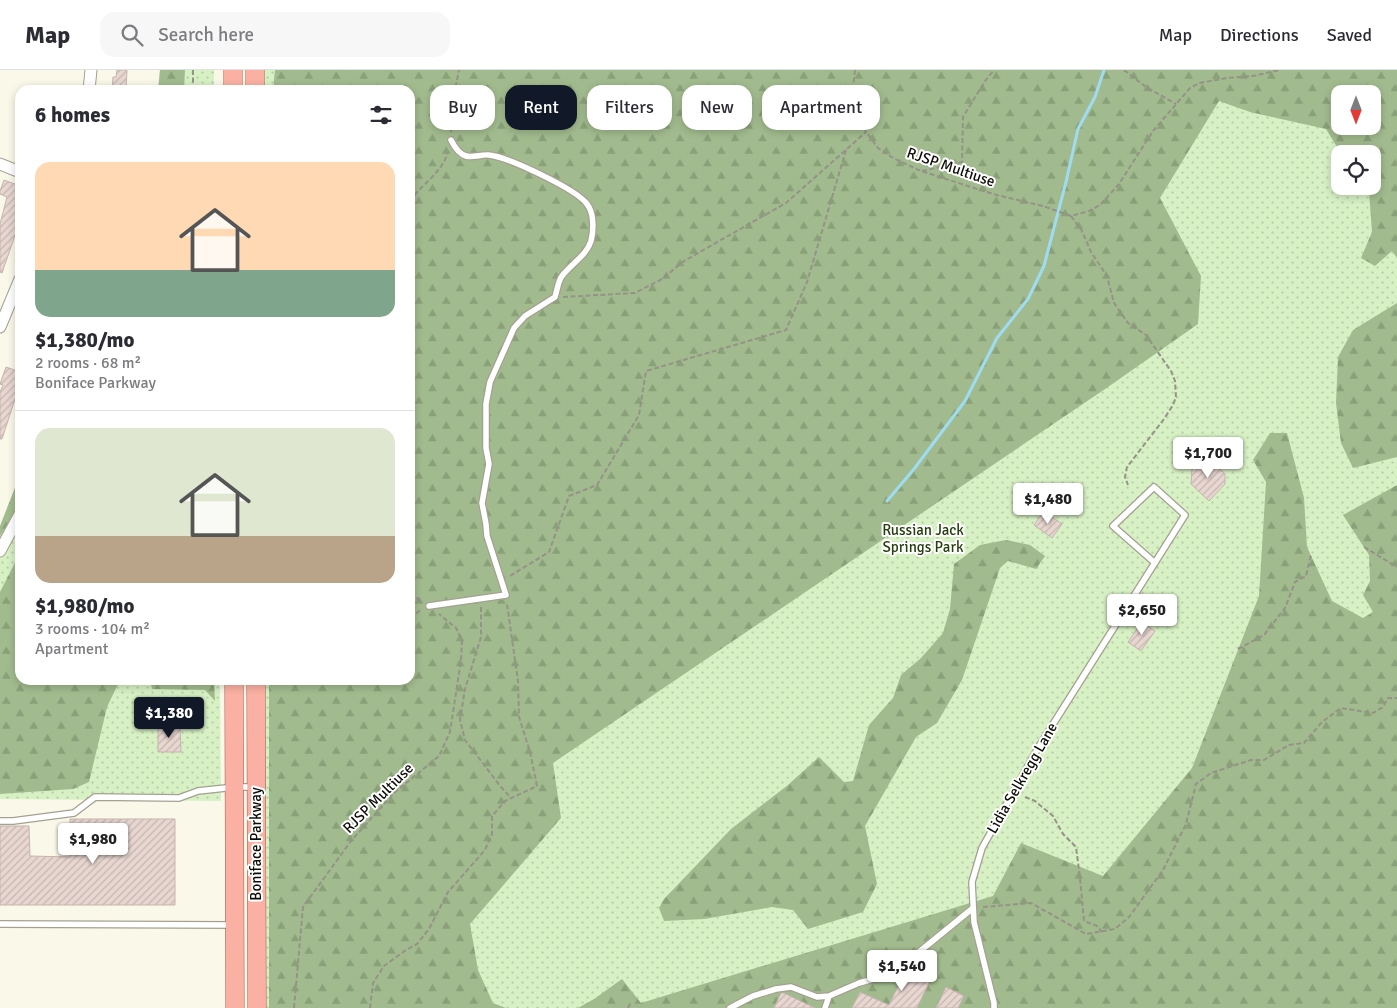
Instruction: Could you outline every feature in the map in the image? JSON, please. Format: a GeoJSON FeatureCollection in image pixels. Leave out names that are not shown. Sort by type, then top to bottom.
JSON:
{"type":"FeatureCollection","features":[{"type":"Feature","properties":{"kind":"main road"},"geometry":{"type":"LineString","coordinates":[[233,70],[233,85]]}},
{"type":"Feature","properties":{"kind":"main road"},"geometry":{"type":"LineString","coordinates":[[255,70],[255,85]]}},
{"type":"Feature","properties":{"kind":"main road","name":"Boniface Parkway"},"geometry":{"type":"LineString","coordinates":[[234,685],[235,1008]]}},
{"type":"Feature","properties":{"kind":"main road","name":"Boniface Parkway"},"geometry":{"type":"LineString","coordinates":[[256,685],[257,1008]]}},
{"type":"Feature","properties":{"kind":"street"},"geometry":{"type":"LineString","coordinates":[[90,85],[91,70]]}},
{"type":"Feature","properties":{"kind":"street"},"geometry":{"type":"LineString","coordinates":[[0,164],[15,170]]}},
{"type":"Feature","properties":{"kind":"street"},"geometry":{"type":"LineString","coordinates":[[0,327],[2,315],[15,289]]}},
{"type":"Feature","properties":{"kind":"street"},"geometry":{"type":"LineString","coordinates":[[0,551],[15,523]]}},
{"type":"Feature","properties":{"kind":"lane"},"geometry":{"type":"LineString","coordinates":[[429,606],[506,595],[487,536],[482,503],[489,464],[486,448],[486,404],[490,382],[514,328],[525,316],[555,297],[561,277],[587,249],[591,241],[593,218],[588,205],[580,196],[515,162],[489,155],[467,156],[456,150],[451,140]]}},
{"type":"Feature","properties":{"kind":"lane","name":"Lidia Selkregg Lane"},"geometry":{"type":"LineString","coordinates":[[994,1008],[974,922],[972,882],[982,848],[1038,748],[1150,570],[1155,563],[1185,515],[1154,487],[1113,526],[1155,563]]}},
{"type":"Feature","properties":{"kind":"lane"},"geometry":{"type":"LineString","coordinates":[[0,821],[74,813],[95,797],[179,798],[198,791],[256,787]]}},
{"type":"Feature","properties":{"kind":"lane"},"geometry":{"type":"LineString","coordinates":[[730,1008],[753,996],[776,989],[791,987],[817,997],[829,996],[892,974],[973,908]]}},
{"type":"Feature","properties":{"kind":"lane"},"geometry":{"type":"LineString","coordinates":[[0,924],[235,925]]}},
{"type":"Feature","properties":{"kind":"lane"},"geometry":{"type":"LineString","coordinates":[[825,1008],[829,996]]}},
{"type":"Feature","properties":{"kind":"path"},"geometry":{"type":"LineString","coordinates":[[193,70],[193,85]]}},
{"type":"Feature","properties":{"kind":"path","name":"RJSP Multiuse"},"geometry":{"type":"LineString","coordinates":[[855,70],[853,88],[855,106],[866,132],[878,148],[893,158],[921,171],[993,194],[1043,206],[1071,216]]}},
{"type":"Feature","properties":{"kind":"path"},"geometry":{"type":"LineString","coordinates":[[921,171],[962,162],[963,116],[994,70]]}},
{"type":"Feature","properties":{"kind":"path"},"geometry":{"type":"LineString","coordinates":[[1124,70],[1146,87],[1176,104]]}},
{"type":"Feature","properties":{"kind":"path"},"geometry":{"type":"LineString","coordinates":[[1128,485],[1125,477],[1127,467],[1164,419],[1176,397],[1177,389],[1172,371],[1146,335],[1128,323],[1114,302],[1107,276],[1091,252],[1082,231],[1071,216],[1089,211],[1100,205],[1118,184],[1153,131],[1190,88],[1199,84],[1227,78],[1252,76],[1280,70]]}},
{"type":"Feature","properties":{"kind":"path"},"geometry":{"type":"LineString","coordinates":[[555,297],[635,293],[649,286],[662,279],[684,261],[786,203],[866,132]]}},
{"type":"Feature","properties":{"kind":"path"},"geometry":{"type":"LineString","coordinates":[[501,581],[549,552],[569,496],[597,485],[639,415],[646,371],[786,330],[807,282],[846,150]]}},
{"type":"Feature","properties":{"kind":"path"},"geometry":{"type":"LineString","coordinates":[[1364,547],[1397,567]]}},
{"type":"Feature","properties":{"kind":"path"},"geometry":{"type":"LineString","coordinates":[[1238,649],[1264,635],[1285,608],[1296,582],[1306,576],[1311,556]]}},
{"type":"Feature","properties":{"kind":"path"},"geometry":{"type":"LineString","coordinates":[[370,1008],[373,983],[384,966],[417,944],[429,929],[448,892],[485,850],[492,834],[492,816],[505,801],[536,786],[530,752],[519,717],[518,681],[506,595]]}},
{"type":"Feature","properties":{"kind":"path","name":"RJSP Multiuse"},"geometry":{"type":"LineString","coordinates":[[294,1008],[303,907],[351,841],[394,794],[439,756],[450,732],[461,660],[462,640],[456,628],[415,597]]}},
{"type":"Feature","properties":{"kind":"path"},"geometry":{"type":"LineString","coordinates":[[482,597],[480,613],[481,637],[465,689],[460,720],[465,740],[511,798]]}},
{"type":"Feature","properties":{"kind":"path"},"geometry":{"type":"LineString","coordinates":[[415,615],[429,606]]}},
{"type":"Feature","properties":{"kind":"path"},"geometry":{"type":"LineString","coordinates":[[973,908],[1031,903],[1086,934],[1116,929],[1129,916],[1163,870],[1186,824],[1196,784],[1211,773],[1251,760],[1264,760],[1289,745],[1304,743],[1322,722],[1341,708],[1373,713],[1383,707],[1388,698],[1397,698]]}},
{"type":"Feature","properties":{"kind":"path"},"geometry":{"type":"LineString","coordinates":[[1024,797],[1035,801],[1053,816],[1063,834],[1076,847],[1084,921],[1097,926],[1102,932]]}},
{"type":"Feature","properties":{"kind":"path"},"geometry":{"type":"LineString","coordinates":[[628,1008],[630,1002]]}},
{"type":"Feature","properties":{"kind":"green space"},"geometry":{"type":"Polygon","coordinates":[[[160,70],[214,70],[214,85],[158,85],[160,70]]]}},
{"type":"Feature","properties":{"kind":"green space"},"geometry":{"type":"Polygon","coordinates":[[[160,70],[185,70],[184,85],[158,85],[160,70]]]}},
{"type":"Feature","properties":{"kind":"green space","name":"Russian Jack Springs Park"},"geometry":{"type":"Polygon","coordinates":[[[263,70],[1397,70],[1397,1008],[262,1008],[263,685],[415,685],[415,85],[263,85],[263,70]]]}},
{"type":"Feature","properties":{"kind":"green space"},"geometry":{"type":"Polygon","coordinates":[[[275,70],[1397,70],[1397,258],[1392,251],[1375,266],[1361,258],[1372,232],[1369,195],[1381,195],[1381,145],[1336,145],[1326,129],[1250,112],[1219,101],[1160,198],[1201,276],[1198,324],[553,763],[561,818],[470,924],[478,970],[493,1003],[506,1008],[269,1008],[269,685],[415,685],[415,85],[274,85],[275,70]]]}},
{"type":"Feature","properties":{"kind":"green space"},"geometry":{"type":"Polygon","coordinates":[[[1397,303],[1397,457],[1353,468],[1341,443],[1336,403],[1338,357],[1353,330],[1397,303]]]}},
{"type":"Feature","properties":{"kind":"green space"},"geometry":{"type":"Polygon","coordinates":[[[1270,433],[1287,433],[1304,498],[1307,547],[1332,601],[1363,618],[1373,612],[1363,595],[1370,581],[1369,555],[1343,515],[1397,485],[1397,1008],[578,1008],[622,979],[641,1003],[993,896],[1021,843],[1103,876],[1192,768],[1259,596],[1266,482],[1253,460],[1270,433]]]}},
{"type":"Feature","properties":{"kind":"green space"},"geometry":{"type":"Polygon","coordinates":[[[15,488],[15,685],[220,685],[221,801],[0,799],[0,526],[15,488]]]}},
{"type":"Feature","properties":{"kind":"green space"},"geometry":{"type":"Polygon","coordinates":[[[15,488],[15,513],[0,536],[0,526],[15,488]]]}},
{"type":"Feature","properties":{"kind":"green space"},"geometry":{"type":"Polygon","coordinates":[[[1006,540],[1030,545],[1045,556],[1036,569],[1008,561],[1000,568],[962,680],[937,723],[916,737],[865,826],[877,884],[863,912],[808,929],[793,910],[772,907],[704,919],[664,921],[659,908],[664,899],[731,829],[788,785],[819,757],[844,782],[853,781],[869,725],[893,698],[901,675],[921,658],[943,633],[950,609],[954,564],[980,545],[1006,540]]]}},
{"type":"Feature","properties":{"kind":"green space"},"geometry":{"type":"Polygon","coordinates":[[[15,563],[15,685],[118,685],[107,707],[89,782],[73,789],[0,794],[0,592],[15,563]]]}},
{"type":"Feature","properties":{"kind":"green space"},"geometry":{"type":"Polygon","coordinates":[[[151,685],[214,685],[215,701],[205,690],[152,689],[151,685]]]}},
{"type":"Feature","properties":{"kind":"building"},"geometry":{"type":"Polygon","coordinates":[[[117,70],[127,70],[126,85],[112,85],[113,77],[116,77],[117,70]]]}},
{"type":"Feature","properties":{"kind":"building"},"geometry":{"type":"Polygon","coordinates":[[[4,180],[15,184],[15,235],[2,273],[0,272],[0,224],[7,197],[0,194],[4,180]]]}},
{"type":"Feature","properties":{"kind":"building"},"geometry":{"type":"Polygon","coordinates":[[[6,367],[15,370],[15,399],[2,439],[0,439],[0,392],[3,385],[0,384],[6,367]]]}},
{"type":"Feature","properties":{"kind":"building"},"geometry":{"type":"Polygon","coordinates":[[[1201,460],[1206,466],[1211,460],[1225,474],[1225,484],[1209,501],[1191,484],[1192,469],[1201,460]]]}},
{"type":"Feature","properties":{"kind":"building"},"geometry":{"type":"Polygon","coordinates":[[[1044,511],[1062,524],[1052,538],[1034,525],[1044,511]]]}},
{"type":"Feature","properties":{"kind":"building"},"geometry":{"type":"Polygon","coordinates":[[[1142,622],[1155,631],[1141,651],[1128,642],[1142,622]]]}},
{"type":"Feature","properties":{"kind":"building"},"geometry":{"type":"Polygon","coordinates":[[[158,725],[180,726],[181,752],[158,752],[158,725]]]}},
{"type":"Feature","properties":{"kind":"building"},"geometry":{"type":"Polygon","coordinates":[[[70,819],[175,819],[175,905],[0,905],[0,826],[29,826],[30,856],[70,857],[70,819]]]}},
{"type":"Feature","properties":{"kind":"building"},"geometry":{"type":"Polygon","coordinates":[[[919,962],[935,970],[917,1008],[852,1008],[860,992],[889,1005],[902,978],[909,982],[919,962]]]}},
{"type":"Feature","properties":{"kind":"building"},"geometry":{"type":"Polygon","coordinates":[[[946,987],[964,996],[958,1008],[936,1008],[946,987]]]}},
{"type":"Feature","properties":{"kind":"building"},"geometry":{"type":"Polygon","coordinates":[[[781,993],[784,993],[815,1008],[774,1008],[781,993]]]}},
{"type":"Feature","properties":{"kind":"waterway"},"geometry":{"type":"LineString","coordinates":[[887,501],[914,469],[965,401],[997,338],[1028,299],[1044,266],[1078,129],[1095,97],[1104,70]]}}]}
